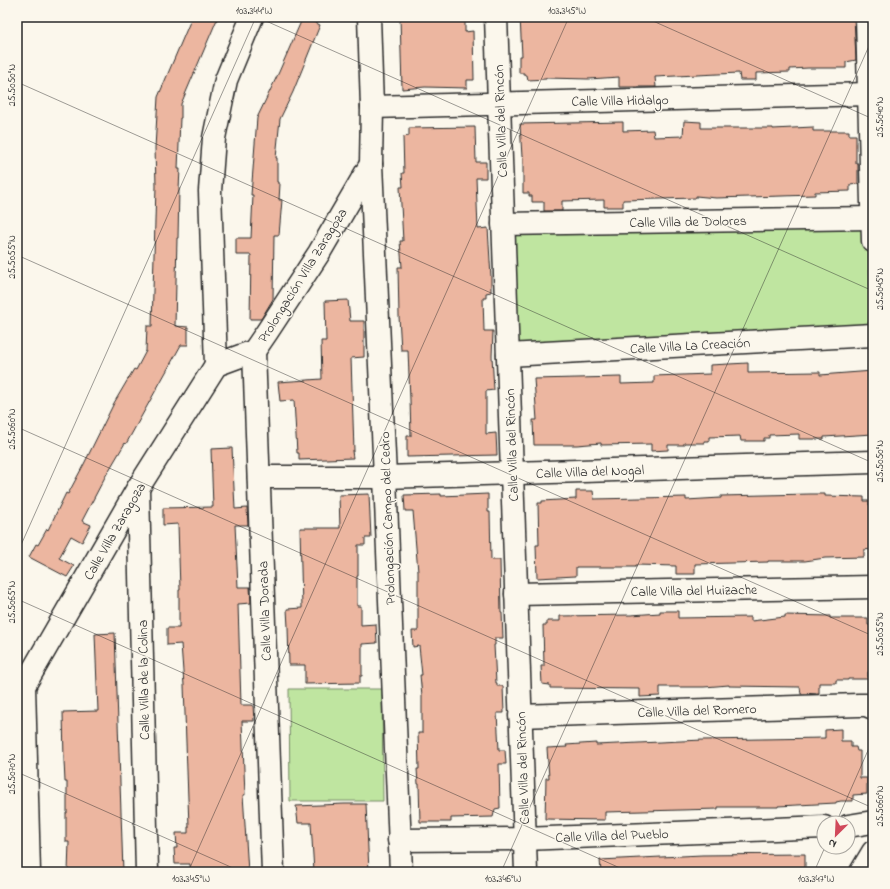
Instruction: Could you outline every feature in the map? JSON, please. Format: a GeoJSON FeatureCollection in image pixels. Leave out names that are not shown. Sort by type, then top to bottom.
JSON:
{"type":"FeatureCollection","features":[{"type":"Feature","properties":{"kind":"street"},"geometry":{"type":"LineString","coordinates":[[216,366],[210,191],[214,138],[226,80],[252,17]]}},
{"type":"Feature","properties":{"kind":"street","name":"Prolongación Campo del Cedro"},"geometry":{"type":"LineString","coordinates":[[369,17],[372,107],[371,164],[401,872]]}},
{"type":"Feature","properties":{"kind":"street","name":"Calle Villa del Rincón"},"geometry":{"type":"LineString","coordinates":[[496,17],[526,872]]}},
{"type":"Feature","properties":{"kind":"street"},"geometry":{"type":"LineString","coordinates":[[867,17],[873,241]]}},
{"type":"Feature","properties":{"kind":"street","name":"Calle Villa Hidalgo"},"geometry":{"type":"LineString","coordinates":[[372,107],[869,94]]}},
{"type":"Feature","properties":{"kind":"street","name":"Prolongación Villa Zaragoza"},"geometry":{"type":"LineString","coordinates":[[216,366],[254,351],[319,253],[371,164]]}},
{"type":"Feature","properties":{"kind":"street","name":"Calle Villa de Dolores"},"geometry":{"type":"LineString","coordinates":[[504,224],[872,218]]}},
{"type":"Feature","properties":{"kind":"street","name":"Calle Villa La Creación"},"geometry":{"type":"LineString","coordinates":[[508,355],[873,335]]}},
{"type":"Feature","properties":{"kind":"street","name":"Calle Villa Dorada"},"geometry":{"type":"LineString","coordinates":[[254,351],[273,872]]}},
{"type":"Feature","properties":{"kind":"street","name":"Calle Villa Zaragoza"},"geometry":{"type":"LineString","coordinates":[[21,692],[138,488],[216,366]]}},
{"type":"Feature","properties":{"kind":"street","name":"Calle Villa del Nogal"},"geometry":{"type":"LineString","coordinates":[[259,477],[385,477],[873,462]]}},
{"type":"Feature","properties":{"kind":"street","name":"Calle Villa de la Colina"},"geometry":{"type":"LineString","coordinates":[[138,488],[147,872]]}},
{"type":"Feature","properties":{"kind":"street","name":"Calle Villa del Huizache"},"geometry":{"type":"LineString","coordinates":[[516,594],[873,587]]}},
{"type":"Feature","properties":{"kind":"street"},"geometry":{"type":"LineString","coordinates":[[21,692],[29,872]]}},
{"type":"Feature","properties":{"kind":"street","name":"Calle Villa del Romero"},"geometry":{"type":"LineString","coordinates":[[520,716],[859,705],[866,705],[873,708]]}},
{"type":"Feature","properties":{"kind":"street"},"geometry":{"type":"LineString","coordinates":[[856,825],[873,822]]}},
{"type":"Feature","properties":{"kind":"street","name":"Calle Villa del Pueblo"},"geometry":{"type":"LineString","coordinates":[[399,840],[524,839],[816,827]]}},
{"type":"Feature","properties":{"kind":"street"},"geometry":{"type":"LineString","coordinates":[[861,872],[873,852]]}},
{"type":"Feature","properties":{"kind":"green space"},"geometry":{"type":"Polygon","coordinates":[[[867,224],[872,330],[514,347],[510,229],[867,224]]]}},
{"type":"Feature","properties":{"kind":"green space"},"geometry":{"type":"Polygon","coordinates":[[[289,689],[382,689],[383,801],[290,801],[289,689]]]}},
{"type":"Feature","properties":{"kind":"building"},"geometry":{"type":"Polygon","coordinates":[[[192,17],[218,17],[181,104],[178,169],[180,169],[175,326],[188,327],[188,345],[181,345],[126,444],[125,443],[105,477],[82,521],[91,525],[82,542],[71,536],[59,558],[74,566],[67,577],[29,557],[36,544],[38,545],[47,529],[48,530],[66,493],[68,494],[84,464],[114,403],[134,369],[136,370],[146,351],[147,326],[152,326],[156,186],[155,148],[158,97],[192,17]]]}},
{"type":"Feature","properties":{"kind":"building"},"geometry":{"type":"Polygon","coordinates":[[[303,17],[320,25],[293,92],[280,119],[276,158],[277,182],[280,184],[279,200],[282,200],[279,235],[274,235],[273,299],[261,319],[250,319],[251,255],[236,255],[236,238],[251,238],[253,195],[251,195],[257,118],[303,17]]]}},
{"type":"Feature","properties":{"kind":"building"},"geometry":{"type":"Polygon","coordinates":[[[400,17],[465,17],[465,32],[473,31],[474,80],[467,80],[467,88],[425,87],[402,89],[400,17]]]}},
{"type":"Feature","properties":{"kind":"building"},"geometry":{"type":"Polygon","coordinates":[[[520,17],[854,17],[856,60],[846,62],[846,68],[790,69],[790,72],[756,73],[756,80],[740,80],[739,73],[655,77],[656,87],[619,87],[619,77],[589,79],[546,78],[528,80],[527,75],[524,75],[524,73],[519,73],[519,56],[522,56],[520,17]]]}},
{"type":"Feature","properties":{"kind":"building"},"geometry":{"type":"Polygon","coordinates":[[[684,121],[701,122],[701,128],[773,129],[813,127],[813,131],[849,131],[849,135],[856,135],[858,184],[850,185],[850,191],[815,192],[815,195],[716,198],[696,196],[696,198],[623,200],[623,207],[604,207],[604,200],[562,201],[562,211],[544,211],[544,202],[532,202],[532,196],[529,196],[529,193],[523,193],[523,157],[520,124],[623,122],[623,131],[653,130],[654,137],[683,136],[684,121]]]}},
{"type":"Feature","properties":{"kind":"building"},"geometry":{"type":"Polygon","coordinates":[[[475,127],[476,162],[486,162],[486,178],[476,178],[478,229],[488,228],[491,277],[491,292],[486,293],[486,298],[483,298],[484,331],[493,331],[492,356],[494,390],[486,391],[486,434],[496,433],[497,455],[407,457],[407,436],[411,436],[408,350],[401,350],[398,267],[402,267],[400,241],[403,241],[400,187],[403,187],[402,173],[404,173],[403,137],[409,136],[409,128],[475,127]]]}},
{"type":"Feature","properties":{"kind":"building"},"geometry":{"type":"Polygon","coordinates":[[[348,300],[350,321],[364,321],[364,357],[351,358],[353,458],[299,460],[299,453],[297,453],[294,400],[280,401],[278,382],[322,379],[321,341],[326,341],[325,301],[348,300]]]}},
{"type":"Feature","properties":{"kind":"building"},"geometry":{"type":"Polygon","coordinates":[[[748,363],[748,373],[820,372],[820,375],[873,371],[873,434],[824,437],[824,439],[799,439],[799,434],[769,435],[769,438],[764,438],[764,441],[741,441],[740,436],[709,437],[709,441],[704,441],[704,443],[668,445],[668,450],[651,451],[651,444],[601,445],[601,443],[577,445],[534,445],[533,420],[537,420],[534,379],[621,377],[621,384],[654,383],[654,376],[710,374],[710,365],[748,363]]]}},
{"type":"Feature","properties":{"kind":"building"},"geometry":{"type":"Polygon","coordinates":[[[232,448],[235,509],[247,508],[248,525],[235,525],[238,587],[250,587],[251,603],[238,604],[241,705],[253,705],[254,721],[242,721],[245,795],[243,795],[248,872],[190,872],[190,864],[175,864],[174,848],[177,848],[176,833],[188,833],[189,827],[184,685],[181,644],[167,645],[167,628],[179,628],[180,590],[178,524],[163,525],[163,508],[213,507],[211,449],[232,448]]]}},
{"type":"Feature","properties":{"kind":"building"},"geometry":{"type":"Polygon","coordinates":[[[576,491],[593,491],[594,499],[686,497],[686,500],[721,498],[721,496],[810,494],[864,497],[864,501],[869,501],[869,505],[872,505],[872,549],[864,550],[864,557],[825,558],[805,561],[695,564],[695,574],[676,574],[676,566],[636,565],[636,567],[576,567],[576,576],[537,578],[536,545],[539,545],[538,503],[542,503],[542,501],[576,499],[576,491]]]}},
{"type":"Feature","properties":{"kind":"building"},"geometry":{"type":"Polygon","coordinates":[[[369,494],[371,538],[365,538],[365,545],[358,545],[357,606],[361,606],[361,625],[376,624],[377,643],[362,644],[362,676],[360,676],[360,683],[305,684],[305,665],[289,665],[287,609],[302,608],[300,528],[340,528],[339,495],[369,494]]]}},
{"type":"Feature","properties":{"kind":"building"},"geometry":{"type":"Polygon","coordinates":[[[441,494],[441,496],[488,494],[491,560],[500,560],[503,638],[495,638],[494,645],[496,683],[497,686],[503,686],[504,713],[497,713],[499,750],[505,750],[506,764],[499,764],[500,808],[495,809],[493,817],[451,818],[451,822],[420,822],[417,769],[419,769],[418,733],[422,733],[422,696],[420,675],[422,675],[419,646],[413,647],[412,631],[418,631],[418,572],[413,511],[405,511],[404,495],[441,494]]]}},
{"type":"Feature","properties":{"kind":"building"},"geometry":{"type":"Polygon","coordinates":[[[660,611],[678,611],[678,618],[751,617],[751,621],[785,617],[785,615],[830,616],[830,618],[868,618],[868,625],[873,625],[873,672],[868,672],[868,679],[848,679],[836,680],[836,683],[819,683],[819,693],[801,694],[800,687],[729,685],[704,687],[660,687],[660,696],[640,697],[640,689],[550,688],[550,685],[542,684],[541,666],[544,666],[543,625],[547,625],[547,621],[560,621],[560,616],[631,615],[660,613],[660,611]]]}},
{"type":"Feature","properties":{"kind":"building"},"geometry":{"type":"Polygon","coordinates":[[[115,633],[123,872],[68,872],[69,842],[66,842],[67,782],[65,782],[63,712],[98,711],[95,634],[115,633]]]}},
{"type":"Feature","properties":{"kind":"building"},"geometry":{"type":"Polygon","coordinates":[[[841,729],[841,741],[851,741],[851,747],[856,747],[857,751],[860,751],[860,778],[867,778],[867,794],[853,795],[853,801],[778,807],[718,807],[718,809],[605,812],[605,820],[545,819],[546,778],[549,778],[547,748],[596,743],[596,745],[703,740],[825,738],[825,730],[841,729]]]}},
{"type":"Feature","properties":{"kind":"building"},"geometry":{"type":"Polygon","coordinates":[[[366,804],[369,872],[314,872],[311,823],[298,823],[296,806],[366,804]]]}},
{"type":"Feature","properties":{"kind":"building"},"geometry":{"type":"Polygon","coordinates":[[[805,854],[805,872],[601,872],[600,860],[702,855],[805,854]]]}}]}
